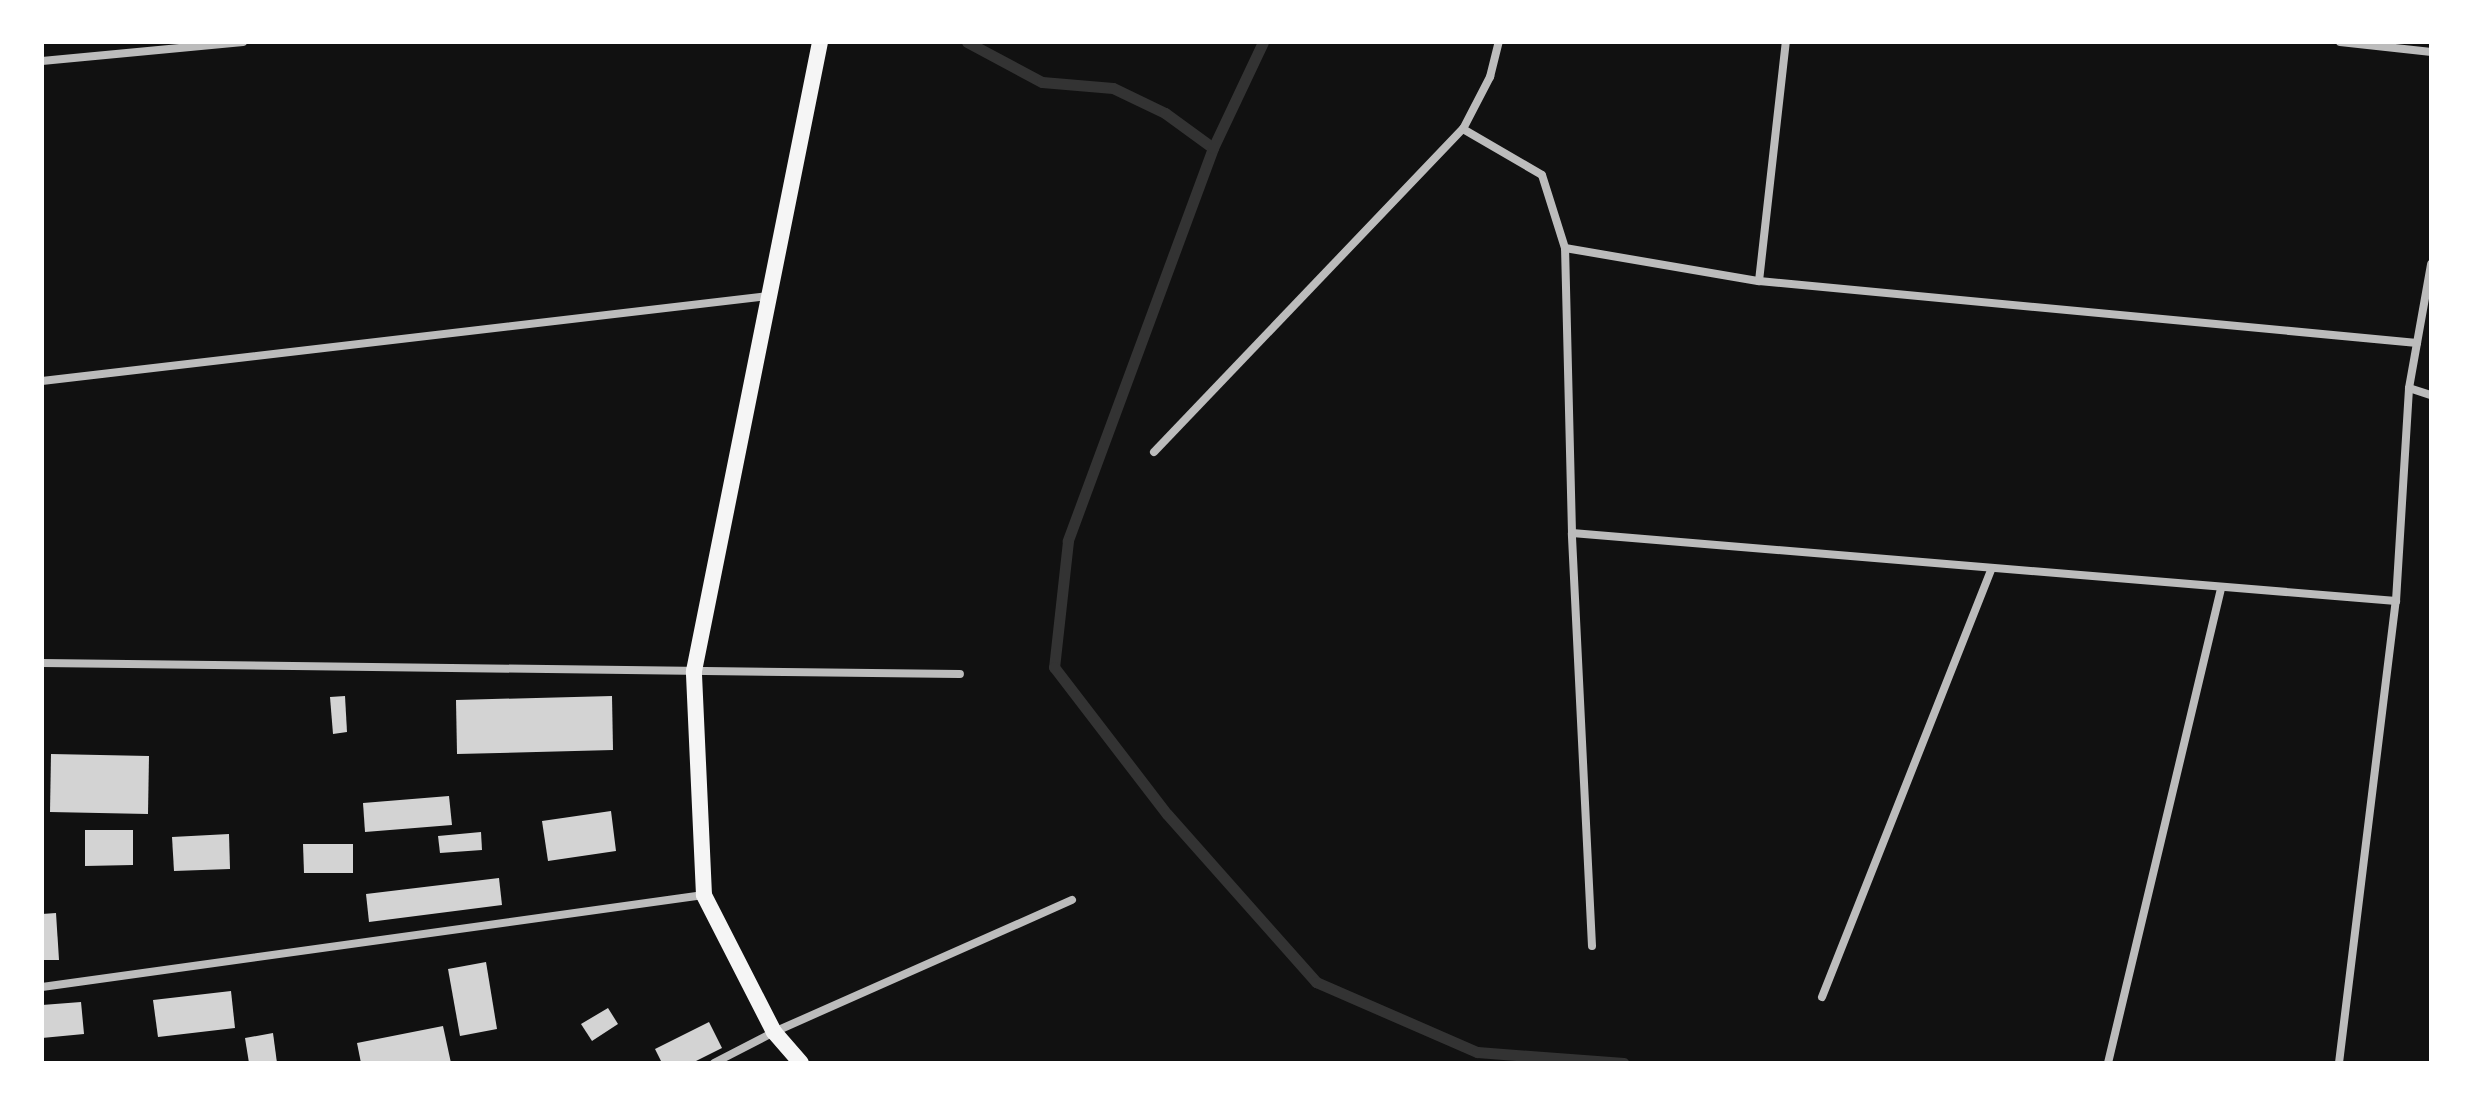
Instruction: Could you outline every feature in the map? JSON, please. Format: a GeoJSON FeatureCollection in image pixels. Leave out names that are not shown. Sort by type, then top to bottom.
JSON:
{"type":"FeatureCollection","features":[{"type":"Feature","properties":{"kind":"main road"},"geometry":{"type":"LineString","coordinates":[[801,1063],[774,1032],[704,895],[694,671],[820,42]]}},
{"type":"Feature","properties":{"kind":"street"},"geometry":{"type":"LineString","coordinates":[[42,61],[243,42]]}},
{"type":"Feature","properties":{"kind":"street"},"geometry":{"type":"LineString","coordinates":[[1154,452],[1463,129],[1490,77],[1499,42]]}},
{"type":"Feature","properties":{"kind":"street"},"geometry":{"type":"LineString","coordinates":[[1759,281],[1786,42]]}},
{"type":"Feature","properties":{"kind":"street"},"geometry":{"type":"LineString","coordinates":[[2340,42],[2431,52]]}},
{"type":"Feature","properties":{"kind":"street"},"geometry":{"type":"LineString","coordinates":[[1463,129],[1542,175],[1565,248],[1572,533],[1592,946]]}},
{"type":"Feature","properties":{"kind":"street"},"geometry":{"type":"LineString","coordinates":[[1565,248],[1759,281],[2417,343]]}},
{"type":"Feature","properties":{"kind":"street"},"geometry":{"type":"LineString","coordinates":[[2339,1063],[2396,601],[2409,388],[2431,264]]}},
{"type":"Feature","properties":{"kind":"street"},"geometry":{"type":"LineString","coordinates":[[42,381],[769,296]]}},
{"type":"Feature","properties":{"kind":"street"},"geometry":{"type":"LineString","coordinates":[[2409,388],[2431,395]]}},
{"type":"Feature","properties":{"kind":"street"},"geometry":{"type":"LineString","coordinates":[[1572,533],[2396,601]]}},
{"type":"Feature","properties":{"kind":"street"},"geometry":{"type":"LineString","coordinates":[[1822,997],[1992,568]]}},
{"type":"Feature","properties":{"kind":"street"},"geometry":{"type":"LineString","coordinates":[[2108,1063],[2221,588]]}},
{"type":"Feature","properties":{"kind":"street"},"geometry":{"type":"LineString","coordinates":[[42,663],[960,674]]}},
{"type":"Feature","properties":{"kind":"street"},"geometry":{"type":"LineString","coordinates":[[42,987],[704,895]]}},
{"type":"Feature","properties":{"kind":"street"},"geometry":{"type":"LineString","coordinates":[[714,1063],[774,1032],[1072,900]]}},
{"type":"Feature","properties":{"kind":"building"},"geometry":{"type":"Polygon","coordinates":[[[345,696],[347,732],[333,734],[330,697],[345,696]]]}},
{"type":"Feature","properties":{"kind":"building"},"geometry":{"type":"Polygon","coordinates":[[[612,696],[613,750],[457,754],[456,700],[612,696]]]}},
{"type":"Feature","properties":{"kind":"building"},"geometry":{"type":"Polygon","coordinates":[[[51,754],[149,756],[148,814],[50,812],[51,754]]]}},
{"type":"Feature","properties":{"kind":"building"},"geometry":{"type":"Polygon","coordinates":[[[449,796],[452,825],[365,832],[363,803],[449,796]]]}},
{"type":"Feature","properties":{"kind":"building"},"geometry":{"type":"Polygon","coordinates":[[[611,811],[616,851],[548,861],[542,821],[611,811]]]}},
{"type":"Feature","properties":{"kind":"building"},"geometry":{"type":"Polygon","coordinates":[[[85,830],[133,830],[133,865],[85,866],[85,830]]]}},
{"type":"Feature","properties":{"kind":"building"},"geometry":{"type":"Polygon","coordinates":[[[481,832],[482,850],[440,853],[438,836],[481,832]]]}},
{"type":"Feature","properties":{"kind":"building"},"geometry":{"type":"Polygon","coordinates":[[[229,834],[230,869],[174,871],[172,837],[229,834]]]}},
{"type":"Feature","properties":{"kind":"building"},"geometry":{"type":"Polygon","coordinates":[[[303,844],[353,844],[353,873],[304,873],[303,844]]]}},
{"type":"Feature","properties":{"kind":"building"},"geometry":{"type":"Polygon","coordinates":[[[499,878],[502,905],[369,922],[366,894],[499,878]]]}},
{"type":"Feature","properties":{"kind":"building"},"geometry":{"type":"Polygon","coordinates":[[[56,913],[59,960],[42,960],[42,914],[56,913]]]}},
{"type":"Feature","properties":{"kind":"building"},"geometry":{"type":"Polygon","coordinates":[[[486,962],[497,1029],[460,1036],[448,969],[486,962]]]}},
{"type":"Feature","properties":{"kind":"building"},"geometry":{"type":"Polygon","coordinates":[[[231,991],[235,1028],[158,1037],[153,1000],[231,991]]]}},
{"type":"Feature","properties":{"kind":"building"},"geometry":{"type":"Polygon","coordinates":[[[81,1002],[84,1034],[42,1038],[42,1005],[81,1002]]]}},
{"type":"Feature","properties":{"kind":"building"},"geometry":{"type":"Polygon","coordinates":[[[608,1008],[618,1024],[592,1041],[581,1024],[608,1008]]]}},
{"type":"Feature","properties":{"kind":"building"},"geometry":{"type":"Polygon","coordinates":[[[709,1022],[722,1048],[692,1063],[662,1063],[655,1049],[709,1022]]]}},
{"type":"Feature","properties":{"kind":"building"},"geometry":{"type":"Polygon","coordinates":[[[443,1026],[451,1063],[361,1063],[357,1043],[443,1026]]]}},
{"type":"Feature","properties":{"kind":"building"},"geometry":{"type":"Polygon","coordinates":[[[273,1033],[277,1063],[249,1063],[245,1038],[273,1033]]]}},
{"type":"Feature","properties":{"kind":"waterway"},"geometry":{"type":"LineString","coordinates":[[967,42],[1042,82],[1113,88],[1165,113],[1213,148],[1068,541],[1054,667],[1167,814],[1316,982],[1477,1052],[1624,1063]]}},
{"type":"Feature","properties":{"kind":"waterway"},"geometry":{"type":"LineString","coordinates":[[1213,148],[1263,42]]}}]}
